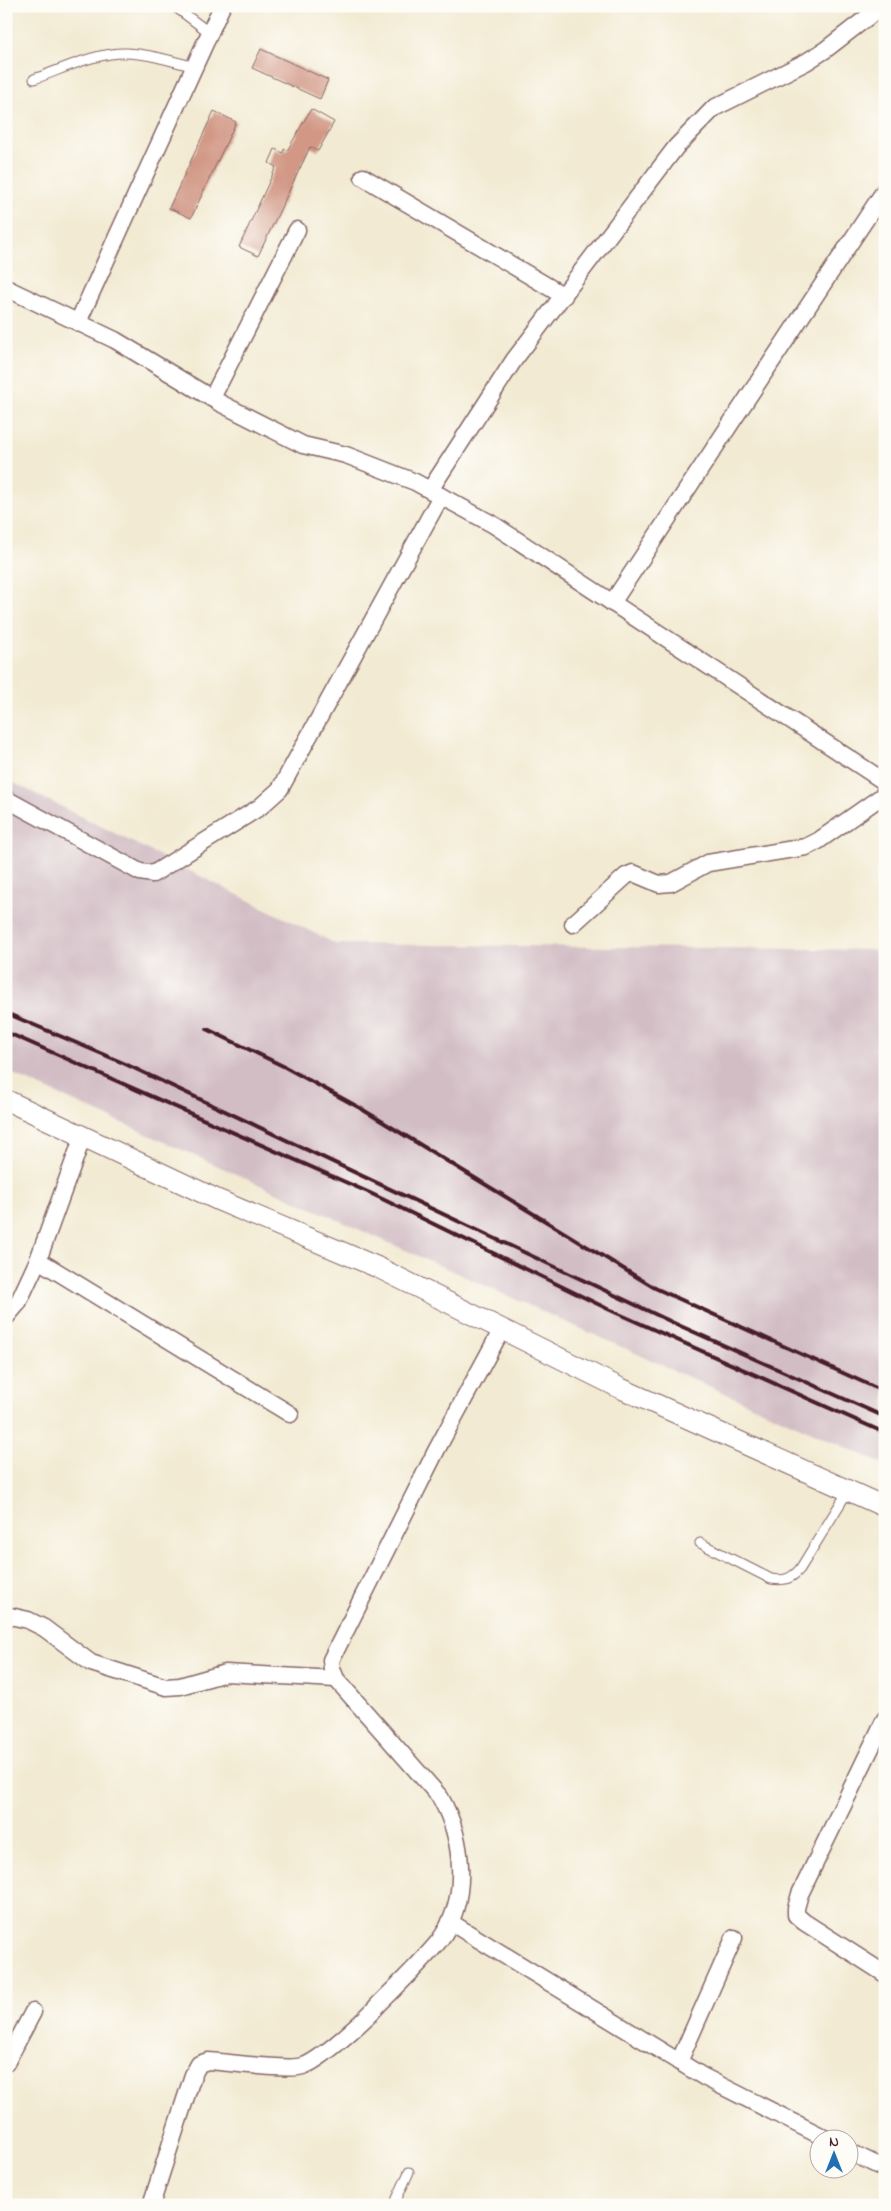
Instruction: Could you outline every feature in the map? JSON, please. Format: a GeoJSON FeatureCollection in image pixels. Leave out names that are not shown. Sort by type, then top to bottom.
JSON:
{"type":"FeatureCollection","features":[{"type":"Feature","properties":{"kind":"street"},"geometry":{"type":"LineString","coordinates":[[78,322],[222,6]]}},
{"type":"Feature","properties":{"kind":"street"},"geometry":{"type":"LineString","coordinates":[[6,799],[140,872],[153,874],[260,807],[280,790],[436,493],[514,360],[676,148],[697,124],[721,104],[812,58],[882,6]]}},
{"type":"Feature","properties":{"kind":"street"},"geometry":{"type":"LineString","coordinates":[[363,177],[564,296]]}},
{"type":"Feature","properties":{"kind":"street"},"geometry":{"type":"LineString","coordinates":[[612,603],[885,190]]}},
{"type":"Feature","properties":{"kind":"street"},"geometry":{"type":"LineString","coordinates":[[212,398],[297,230]]}},
{"type":"Feature","properties":{"kind":"street"},"geometry":{"type":"LineString","coordinates":[[6,288],[115,340],[212,398],[303,445],[346,455],[415,482],[494,525],[885,782]]}},
{"type":"Feature","properties":{"kind":"street"},"geometry":{"type":"LineString","coordinates":[[573,924],[626,876],[633,873],[659,884],[671,883],[708,863],[806,847],[818,841],[885,794]]}},
{"type":"Feature","properties":{"kind":"street"},"geometry":{"type":"LineString","coordinates":[[6,1100],[218,1200],[377,1267],[620,1388],[885,1507]]}},
{"type":"Feature","properties":{"kind":"street"},"geometry":{"type":"LineString","coordinates":[[6,1317],[18,1303],[38,1260],[83,1136]]}},
{"type":"Feature","properties":{"kind":"street"},"geometry":{"type":"LineString","coordinates":[[38,1260],[290,1414]]}},
{"type":"Feature","properties":{"kind":"street"},"geometry":{"type":"LineString","coordinates":[[151,2205],[193,2075],[200,2064],[208,2061],[294,2067],[310,2063],[369,2016],[440,1940],[450,1922],[461,1876],[461,1858],[446,1807],[440,1797],[336,1679],[332,1670],[331,1660],[437,1449],[502,1329]]}},
{"type":"Feature","properties":{"kind":"street"},"geometry":{"type":"LineString","coordinates":[[6,1615],[28,1620],[44,1628],[92,1662],[166,1686],[180,1686],[226,1673],[336,1679]]}},
{"type":"Feature","properties":{"kind":"street"},"geometry":{"type":"LineString","coordinates":[[885,1719],[800,1894],[796,1908],[796,1915],[804,1922],[885,1974]]}},
{"type":"Feature","properties":{"kind":"street"},"geometry":{"type":"LineString","coordinates":[[450,1922],[679,2062],[808,2129]]}},
{"type":"Feature","properties":{"kind":"street"},"geometry":{"type":"LineString","coordinates":[[679,2062],[734,1938]]}},
{"type":"Feature","properties":{"kind":"street"},"geometry":{"type":"LineString","coordinates":[[6,2063],[33,2012]]}},
{"type":"Feature","properties":{"kind":"street"},"geometry":{"type":"LineString","coordinates":[[858,2155],[885,2169]]}},
{"type":"Feature","properties":{"kind":"lane"},"geometry":{"type":"LineString","coordinates":[[174,6],[210,33]]}},
{"type":"Feature","properties":{"kind":"lane"},"geometry":{"type":"LineString","coordinates":[[34,79],[100,57],[125,53],[150,56],[194,67]]}},
{"type":"Feature","properties":{"kind":"lane"},"geometry":{"type":"LineString","coordinates":[[700,1543],[771,1579],[783,1581],[793,1577],[800,1569],[848,1491]]}},
{"type":"Feature","properties":{"kind":"lane"},"geometry":{"type":"LineString","coordinates":[[394,2205],[409,2172]]}},
{"type":"Feature","properties":{"kind":"shaded area"},"geometry":{"type":"Polygon","coordinates":[[[6,779],[336,944],[885,950],[885,1465],[6,1071],[6,779]]]}},
{"type":"Feature","properties":{"kind":"building"},"geometry":{"type":"Polygon","coordinates":[[[261,49],[328,80],[320,99],[252,68],[261,49]]]}},
{"type":"Feature","properties":{"kind":"building"},"geometry":{"type":"Polygon","coordinates":[[[311,109],[334,122],[318,151],[310,147],[258,256],[239,247],[276,167],[269,163],[275,149],[283,153],[284,149],[287,151],[311,109]]]}},
{"type":"Feature","properties":{"kind":"building"},"geometry":{"type":"Polygon","coordinates":[[[214,111],[236,122],[191,218],[169,208],[214,111]]]}},
{"type":"Feature","properties":{"kind":"railway"},"geometry":{"type":"LineString","coordinates":[[6,1013],[121,1062],[676,1324],[885,1417]]}},
{"type":"Feature","properties":{"kind":"railway"},"geometry":{"type":"LineString","coordinates":[[207,1029],[283,1066],[360,1108],[655,1288],[885,1392]]}},
{"type":"Feature","properties":{"kind":"railway"},"geometry":{"type":"LineString","coordinates":[[6,1032],[370,1193],[610,1310],[885,1433]]}}]}
